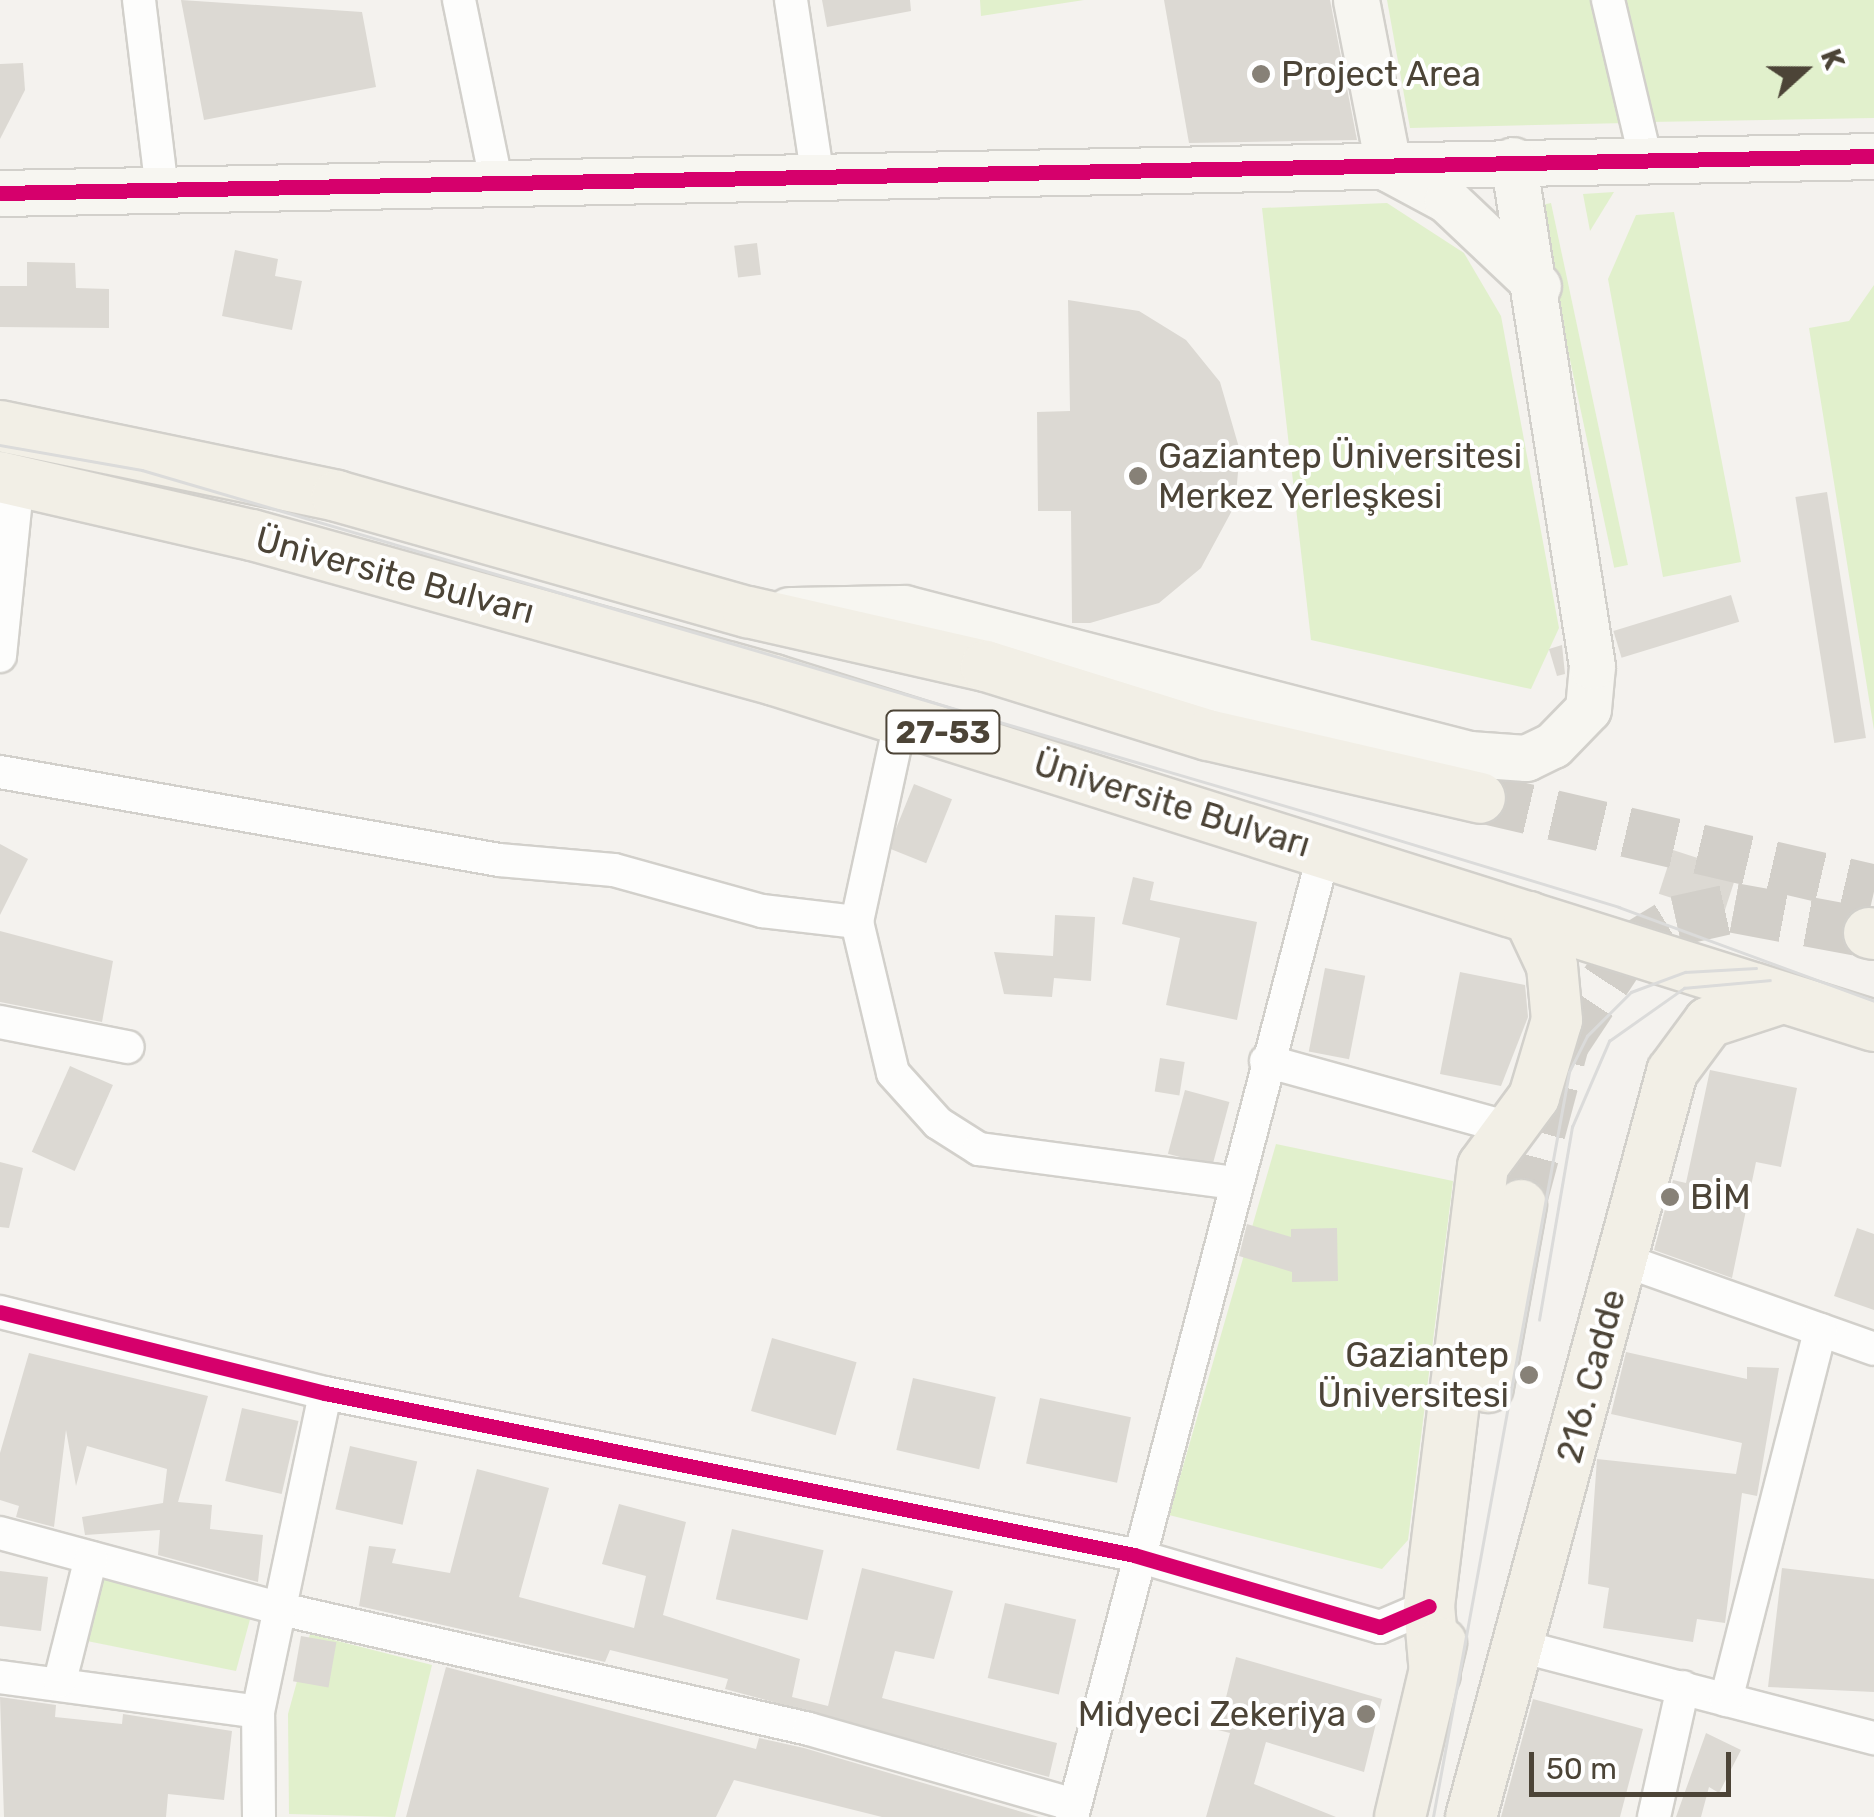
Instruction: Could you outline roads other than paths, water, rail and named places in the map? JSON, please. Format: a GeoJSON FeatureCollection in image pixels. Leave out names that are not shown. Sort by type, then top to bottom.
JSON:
{"type":"FeatureCollection","features":[{"type":"Feature","properties":{"kind":"main road","name":"Üniversite Bulvarı"},"geometry":{"type":"LineString","coordinates":[[0,426],[336,496],[1208,735],[1480,798]]}},
{"type":"Feature","properties":{"kind":"main road","name":"Üniversite Bulvarı"},"geometry":{"type":"LineString","coordinates":[[9,478],[252,535],[901,718],[1874,1026]]}},
{"type":"Feature","properties":{"kind":"main road"},"geometry":{"type":"LineString","coordinates":[[1436,1674],[1429,1606],[1480,1182],[1546,1073],[1557,1020],[1552,966],[1529,917]]}},
{"type":"Feature","properties":{"kind":"main road","name":"216. Cadde"},"geometry":{"type":"LineString","coordinates":[[1471,1817],[1678,1058],[1722,1012],[1783,999]]}},
{"type":"Feature","properties":{"kind":"main road"},"geometry":{"type":"LineString","coordinates":[[1400,1817],[1436,1674],[1521,1205]]}},
{"type":"Feature","properties":{"kind":"street"},"geometry":{"type":"LineString","coordinates":[[139,0],[162,190]]}},
{"type":"Feature","properties":{"kind":"street"},"geometry":{"type":"LineString","coordinates":[[460,0],[497,185]]}},
{"type":"Feature","properties":{"kind":"street"},"geometry":{"type":"LineString","coordinates":[[791,0],[818,179]]}},
{"type":"Feature","properties":{"kind":"street"},"geometry":{"type":"LineString","coordinates":[[1356,0],[1389,169]]}},
{"type":"Feature","properties":{"kind":"street"},"geometry":{"type":"LineString","coordinates":[[1608,0],[1646,162]]}},
{"type":"Feature","properties":{"kind":"street"},"geometry":{"type":"LineString","coordinates":[[0,193],[1389,169],[1512,160],[1646,162],[1874,156]]}},
{"type":"Feature","properties":{"kind":"street"},"geometry":{"type":"LineString","coordinates":[[763,611],[904,608],[1414,741],[1526,758],[1577,728],[1592,666],[1539,288],[1512,160]]}},
{"type":"Feature","properties":{"kind":"street"},"geometry":{"type":"LineString","coordinates":[[1389,169],[1447,200],[1539,288]]}},
{"type":"Feature","properties":{"kind":"street"},"geometry":{"type":"LineString","coordinates":[[0,656],[9,478]]}},
{"type":"Feature","properties":{"kind":"street"},"geometry":{"type":"LineString","coordinates":[[901,718],[857,922],[893,1073],[938,1123],[979,1149],[1234,1183]]}},
{"type":"Feature","properties":{"kind":"street"},"geometry":{"type":"LineString","coordinates":[[0,772],[499,860],[614,870],[762,911],[857,922]]}},
{"type":"Feature","properties":{"kind":"street"},"geometry":{"type":"LineString","coordinates":[[0,1533],[282,1610],[809,1729],[1073,1811],[1134,1556],[1324,852]]}},
{"type":"Feature","properties":{"kind":"street"},"geometry":{"type":"LineString","coordinates":[[0,1022],[128,1047]]}},
{"type":"Feature","properties":{"kind":"street"},"geometry":{"type":"LineString","coordinates":[[1266,1061],[1510,1128]]}},
{"type":"Feature","properties":{"kind":"street"},"geometry":{"type":"LineString","coordinates":[[1622,1260],[1874,1349]]}},
{"type":"Feature","properties":{"kind":"street"},"geometry":{"type":"LineString","coordinates":[[0,1312],[325,1393],[1134,1556],[1380,1627],[1429,1606]]}},
{"type":"Feature","properties":{"kind":"street"},"geometry":{"type":"LineString","coordinates":[[1726,1700],[1820,1330]]}},
{"type":"Feature","properties":{"kind":"street"},"geometry":{"type":"LineString","coordinates":[[259,1817],[258,1712],[325,1393]]}},
{"type":"Feature","properties":{"kind":"street"},"geometry":{"type":"LineString","coordinates":[[60,1681],[91,1558]]}},
{"type":"Feature","properties":{"kind":"street"},"geometry":{"type":"LineString","coordinates":[[1516,1644],[1874,1738]]}},
{"type":"Feature","properties":{"kind":"street"},"geometry":{"type":"LineString","coordinates":[[0,1677],[60,1681],[258,1712]]}},
{"type":"Feature","properties":{"kind":"street"},"geometry":{"type":"LineString","coordinates":[[1654,1817],[1683,1687]]}},
{"type":"Feature","properties":{"kind":"tunnel"},"geometry":{"type":"LineString","coordinates":[[1480,798],[1874,890]]}},
{"type":"Feature","properties":{"kind":"tunnel"},"geometry":{"type":"LineString","coordinates":[[1521,1205],[1564,1044],[1625,952],[1676,921],[1734,908],[1869,933]]}},
{"type":"Feature","properties":{"kind":"tram line"},"geometry":{"type":"LineString","coordinates":[[0,445],[142,470],[1310,813],[1619,907],[1874,1001]]}},
{"type":"Feature","properties":{"kind":"tram line"},"geometry":{"type":"LineString","coordinates":[[1433,1817],[1569,1072],[1587,1036],[1631,992],[1685,972],[1756,968]]}},
{"type":"Feature","properties":{"kind":"tram line"},"geometry":{"type":"LineString","coordinates":[[1539,1320],[1572,1127],[1609,1041],[1684,988],[1770,980]]}},
{"type":"Feature","properties":{"kind":"place","name":"Project Area"},"geometry":{"type":"Point","coordinates":[1261,74]}},
{"type":"Feature","properties":{"kind":"place","name":"Gaziantep Üniversitesi Merkez Yerleşkesi"},"geometry":{"type":"Point","coordinates":[1138,476]}},
{"type":"Feature","properties":{"kind":"place","name":"BİM"},"geometry":{"type":"Point","coordinates":[1670,1197]}},
{"type":"Feature","properties":{"kind":"place","name":"Gaziantep Üniversitesi"},"geometry":{"type":"Point","coordinates":[1529,1375]}},
{"type":"Feature","properties":{"kind":"place","name":"Midyeci Zekeriya"},"geometry":{"type":"Point","coordinates":[1366,1714]}}]}
